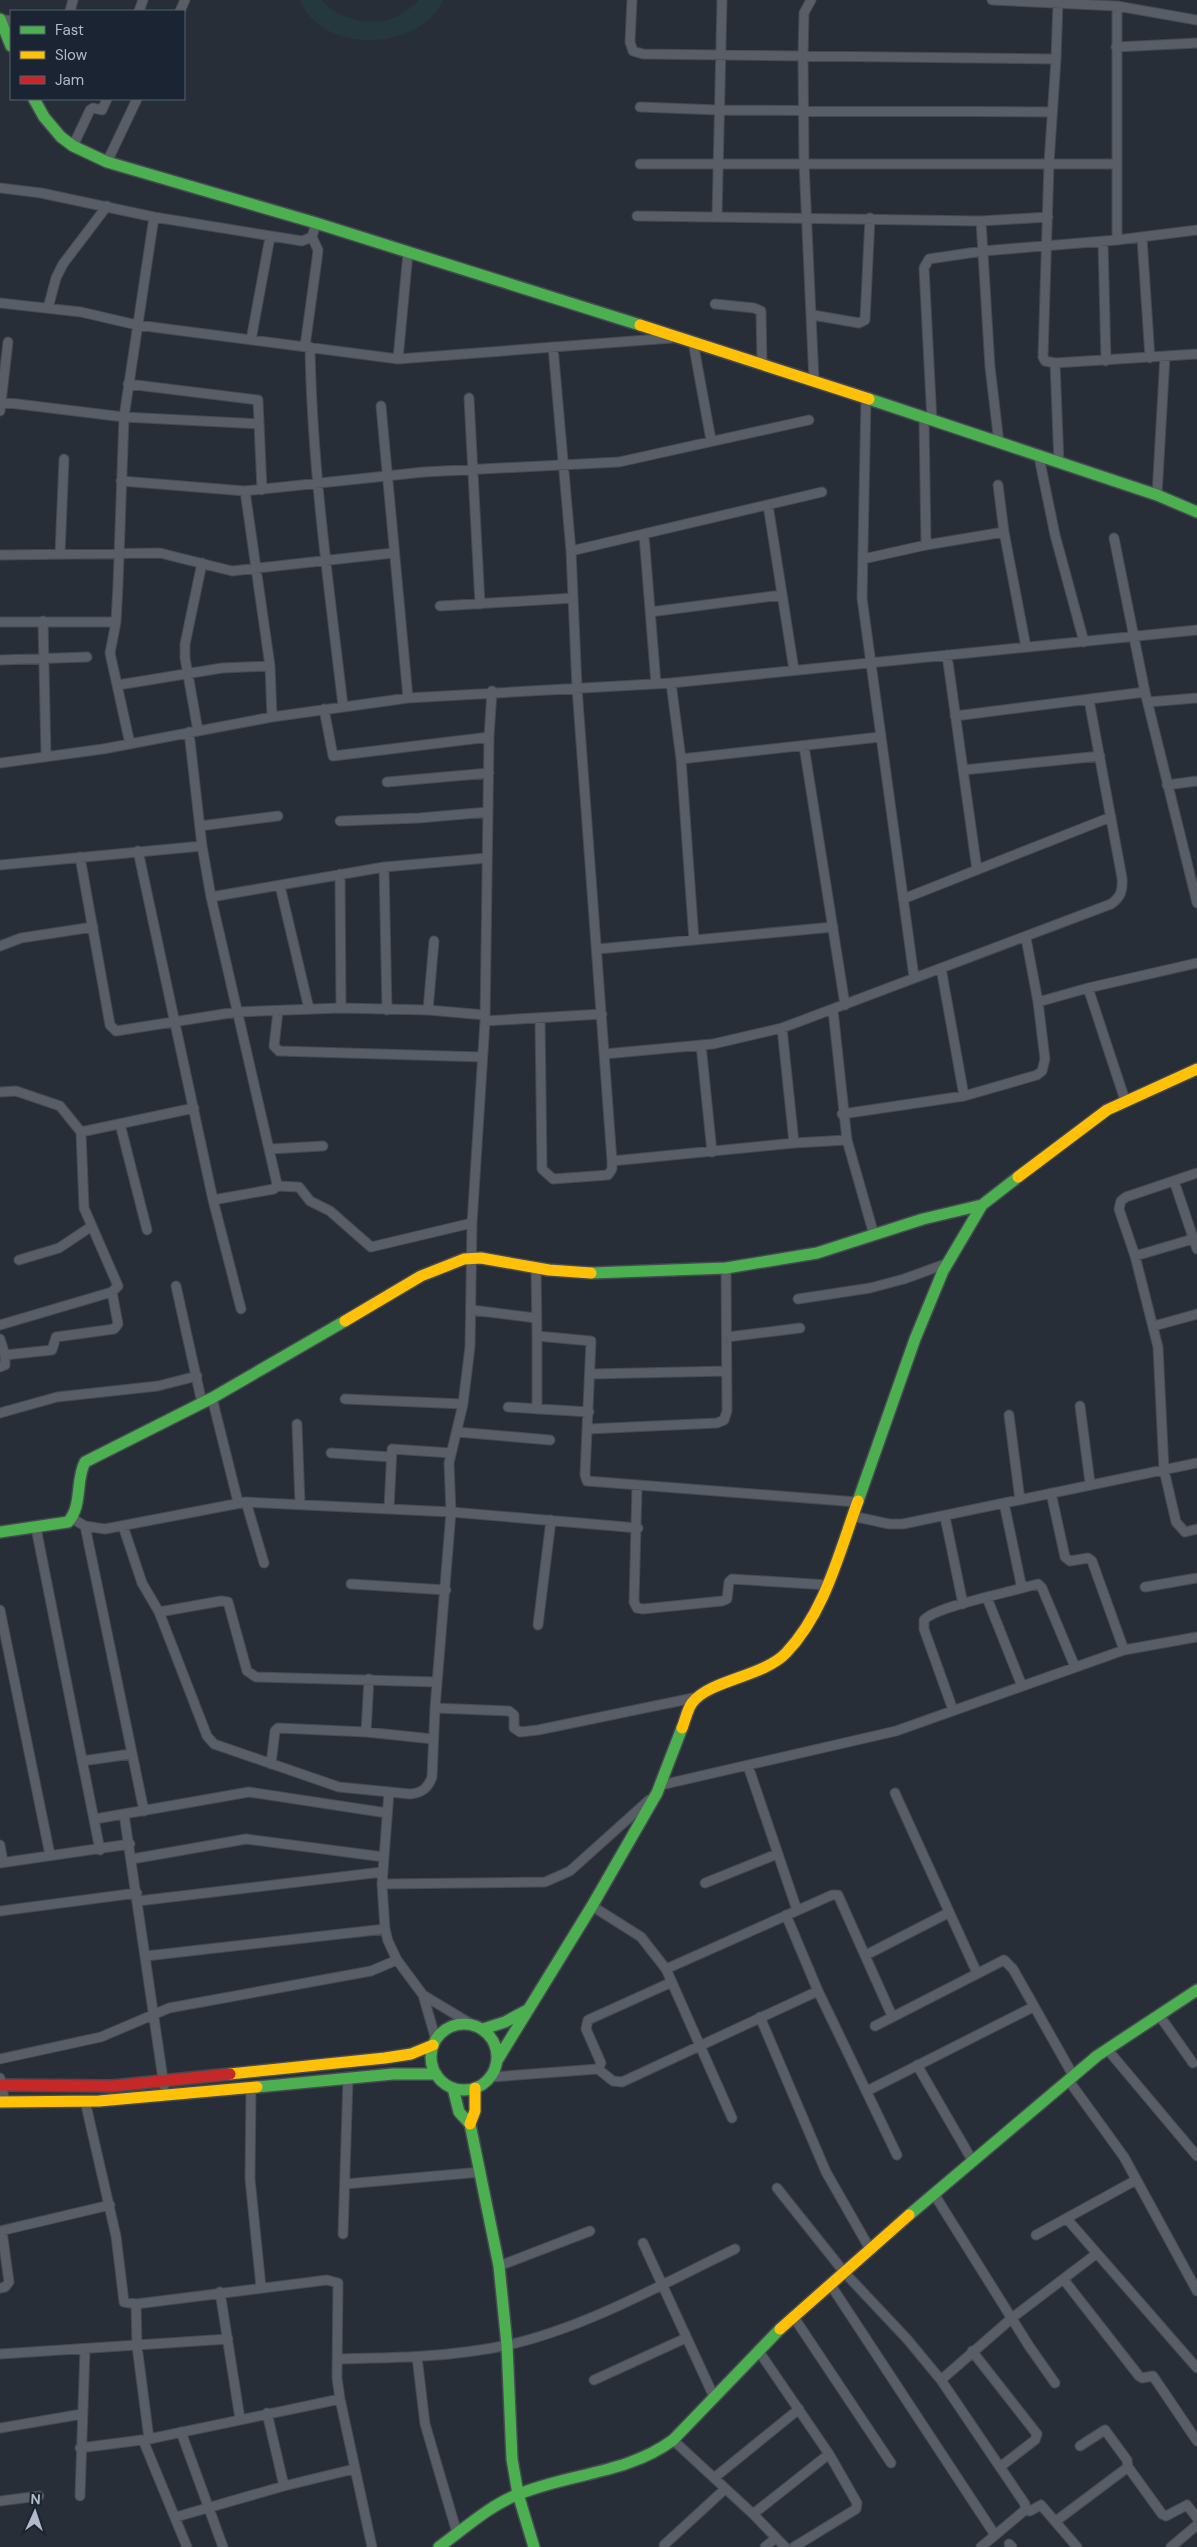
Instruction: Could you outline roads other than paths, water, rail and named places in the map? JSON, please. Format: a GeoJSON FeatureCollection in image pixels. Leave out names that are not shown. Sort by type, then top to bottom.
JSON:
{"type":"FeatureCollection","features":[{"type":"Feature","properties":{"kind":"street"},"geometry":{"type":"LineString","coordinates":[[632,0],[630,42],[633,51],[643,54],[1056,59]]}},
{"type":"Feature","properties":{"kind":"street"},"geometry":{"type":"LineString","coordinates":[[717,217],[722,0]]}},
{"type":"Feature","properties":{"kind":"street"},"geometry":{"type":"LineString","coordinates":[[811,0],[804,13],[802,56],[806,219],[813,315],[814,380]]}},
{"type":"Feature","properties":{"kind":"street"},"geometry":{"type":"LineString","coordinates":[[992,0],[1117,6],[1197,20]]}},
{"type":"Feature","properties":{"kind":"street"},"geometry":{"type":"LineString","coordinates":[[1058,2],[1056,59],[1051,112],[1048,246],[1042,354],[1045,361],[1055,363],[1197,354]]}},
{"type":"Feature","properties":{"kind":"street"},"geometry":{"type":"LineString","coordinates":[[1116,240],[1117,6]]}},
{"type":"Feature","properties":{"kind":"street"},"geometry":{"type":"LineString","coordinates":[[0,19],[10,44]]}},
{"type":"Feature","properties":{"kind":"street"},"geometry":{"type":"LineString","coordinates":[[1116,47],[1197,43]]}},
{"type":"Feature","properties":{"kind":"street"},"geometry":{"type":"LineString","coordinates":[[35,100],[52,128],[73,146],[107,162],[316,223],[814,380],[1059,464],[1156,495],[1197,512]]}},
{"type":"Feature","properties":{"kind":"street"},"geometry":{"type":"LineString","coordinates":[[73,146],[90,110],[93,108],[103,109],[107,100]]}},
{"type":"Feature","properties":{"kind":"street"},"geometry":{"type":"LineString","coordinates":[[107,162],[137,100]]}},
{"type":"Feature","properties":{"kind":"street"},"geometry":{"type":"LineString","coordinates":[[640,107],[719,110],[1051,112]]}},
{"type":"Feature","properties":{"kind":"street"},"geometry":{"type":"LineString","coordinates":[[640,164],[1117,164]]}},
{"type":"Feature","properties":{"kind":"street"},"geometry":{"type":"LineString","coordinates":[[0,188],[41,193],[270,237],[306,241],[312,237],[316,223]]}},
{"type":"Feature","properties":{"kind":"street"},"geometry":{"type":"LineString","coordinates":[[48,308],[56,278],[63,264],[107,206]]}},
{"type":"Feature","properties":{"kind":"street"},"geometry":{"type":"LineString","coordinates":[[130,744],[110,653],[116,622],[120,481],[124,417],[154,216]]}},
{"type":"Feature","properties":{"kind":"street"},"geometry":{"type":"LineString","coordinates":[[637,216],[981,221],[1048,217]]}},
{"type":"Feature","properties":{"kind":"street"},"geometry":{"type":"LineString","coordinates":[[813,315],[860,323],[865,320],[870,218]]}},
{"type":"Feature","properties":{"kind":"street"},"geometry":{"type":"LineString","coordinates":[[981,221],[990,367],[999,443]]}},
{"type":"Feature","properties":{"kind":"street"},"geometry":{"type":"LineString","coordinates":[[926,545],[928,419],[924,268],[929,259],[983,251],[1102,242],[1197,230]]}},
{"type":"Feature","properties":{"kind":"street"},"geometry":{"type":"LineString","coordinates":[[251,340],[270,237]]}},
{"type":"Feature","properties":{"kind":"street"},"geometry":{"type":"LineString","coordinates":[[312,237],[318,250],[318,260],[308,347],[318,482],[343,706]]}},
{"type":"Feature","properties":{"kind":"street"},"geometry":{"type":"LineString","coordinates":[[1142,238],[1150,358]]}},
{"type":"Feature","properties":{"kind":"street"},"geometry":{"type":"LineString","coordinates":[[1102,242],[1106,361]]}},
{"type":"Feature","properties":{"kind":"street"},"geometry":{"type":"LineString","coordinates":[[398,359],[408,253]]}},
{"type":"Feature","properties":{"kind":"street"},"geometry":{"type":"LineString","coordinates":[[0,303],[86,313],[137,325],[398,359],[678,338]]}},
{"type":"Feature","properties":{"kind":"street"},"geometry":{"type":"LineString","coordinates":[[715,304],[754,308],[761,311],[762,364]]}},
{"type":"Feature","properties":{"kind":"street"},"geometry":{"type":"LineString","coordinates":[[8,342],[1,407],[124,417],[259,424]]}},
{"type":"Feature","properties":{"kind":"street"},"geometry":{"type":"LineString","coordinates":[[693,342],[711,440]]}},
{"type":"Feature","properties":{"kind":"street"},"geometry":{"type":"LineString","coordinates":[[540,1019],[541,1163],[544,1173],[553,1179],[604,1176],[610,1172],[612,1161],[572,598],[572,552],[553,347]]}},
{"type":"Feature","properties":{"kind":"street"},"geometry":{"type":"LineString","coordinates":[[1156,495],[1165,356]]}},
{"type":"Feature","properties":{"kind":"street"},"geometry":{"type":"LineString","coordinates":[[1055,363],[1059,464]]}},
{"type":"Feature","properties":{"kind":"street"},"geometry":{"type":"LineString","coordinates":[[128,384],[255,398],[259,402],[262,490]]}},
{"type":"Feature","properties":{"kind":"street"},"geometry":{"type":"LineString","coordinates":[[469,398],[480,604]]}},
{"type":"Feature","properties":{"kind":"street"},"geometry":{"type":"LineString","coordinates":[[866,398],[862,598],[914,977]]}},
{"type":"Feature","properties":{"kind":"street"},"geometry":{"type":"LineString","coordinates":[[380,406],[408,698]]}},
{"type":"Feature","properties":{"kind":"street"},"geometry":{"type":"LineString","coordinates":[[120,481],[246,491],[387,476],[473,470],[565,467],[618,462],[711,440],[809,420]]}},
{"type":"Feature","properties":{"kind":"street"},"geometry":{"type":"LineString","coordinates":[[1039,457],[1054,535],[1084,642]]}},
{"type":"Feature","properties":{"kind":"street"},"geometry":{"type":"LineString","coordinates":[[60,554],[64,459]]}},
{"type":"Feature","properties":{"kind":"street"},"geometry":{"type":"LineString","coordinates":[[998,485],[1004,532],[1026,647]]}},
{"type":"Feature","properties":{"kind":"street"},"geometry":{"type":"LineString","coordinates":[[246,491],[270,666],[272,717]]}},
{"type":"Feature","properties":{"kind":"street"},"geometry":{"type":"LineString","coordinates":[[572,552],[822,492]]}},
{"type":"Feature","properties":{"kind":"street"},"geometry":{"type":"LineString","coordinates":[[768,505],[794,670]]}},
{"type":"Feature","properties":{"kind":"street"},"geometry":{"type":"LineString","coordinates":[[862,559],[926,545],[1004,532]]}},
{"type":"Feature","properties":{"kind":"street"},"geometry":{"type":"LineString","coordinates":[[644,535],[656,684]]}},
{"type":"Feature","properties":{"kind":"street"},"geometry":{"type":"LineString","coordinates":[[1114,538],[1136,636],[1145,692],[1197,903]]}},
{"type":"Feature","properties":{"kind":"street"},"geometry":{"type":"LineString","coordinates":[[0,556],[168,554],[225,571],[258,570],[393,552]]}},
{"type":"Feature","properties":{"kind":"street"},"geometry":{"type":"LineString","coordinates":[[202,564],[185,644],[202,846],[236,1012],[270,1149],[277,1186]]}},
{"type":"Feature","properties":{"kind":"street"},"geometry":{"type":"LineString","coordinates":[[650,612],[782,595]]}},
{"type":"Feature","properties":{"kind":"street"},"geometry":{"type":"LineString","coordinates":[[440,606],[572,598]]}},
{"type":"Feature","properties":{"kind":"street"},"geometry":{"type":"LineString","coordinates":[[43,621],[46,658],[46,756]]}},
{"type":"Feature","properties":{"kind":"street"},"geometry":{"type":"LineString","coordinates":[[0,622],[116,622]]}},
{"type":"Feature","properties":{"kind":"street"},"geometry":{"type":"LineString","coordinates":[[0,763],[130,744],[272,717],[408,698],[492,691],[671,683],[1197,630]]}},
{"type":"Feature","properties":{"kind":"street"},"geometry":{"type":"LineString","coordinates":[[947,655],[977,870]]}},
{"type":"Feature","properties":{"kind":"street"},"geometry":{"type":"LineString","coordinates":[[0,660],[87,657]]}},
{"type":"Feature","properties":{"kind":"street"},"geometry":{"type":"LineString","coordinates":[[118,685],[222,668],[270,666]]}},
{"type":"Feature","properties":{"kind":"street"},"geometry":{"type":"LineString","coordinates":[[671,683],[681,759],[694,940]]}},
{"type":"Feature","properties":{"kind":"street"},"geometry":{"type":"LineString","coordinates":[[123,1526],[142,1583],[159,1612],[210,1741],[219,1746],[338,1787],[418,1793],[429,1785],[432,1777],[435,1708],[451,1512],[449,1471],[451,1453],[463,1404],[470,1347],[472,1223],[485,1018],[489,737],[492,691]]}},
{"type":"Feature","properties":{"kind":"street"},"geometry":{"type":"LineString","coordinates":[[955,716],[1145,692]]}},
{"type":"Feature","properties":{"kind":"street"},"geometry":{"type":"LineString","coordinates":[[1148,702],[1197,698]]}},
{"type":"Feature","properties":{"kind":"street"},"geometry":{"type":"LineString","coordinates":[[604,1054],[701,1045],[782,1028],[833,1010],[914,977],[1026,938],[1112,904],[1117,900],[1123,889],[1122,878],[1089,700]]}},
{"type":"Feature","properties":{"kind":"street"},"geometry":{"type":"LineString","coordinates":[[324,709],[333,756],[489,737]]}},
{"type":"Feature","properties":{"kind":"street"},"geometry":{"type":"LineString","coordinates":[[681,759],[880,737]]}},
{"type":"Feature","properties":{"kind":"street"},"geometry":{"type":"LineString","coordinates":[[804,746],[845,1005]]}},
{"type":"Feature","properties":{"kind":"street"},"geometry":{"type":"LineString","coordinates":[[963,770],[1100,756]]}},
{"type":"Feature","properties":{"kind":"street"},"geometry":{"type":"LineString","coordinates":[[387,782],[489,773]]}},
{"type":"Feature","properties":{"kind":"street"},"geometry":{"type":"LineString","coordinates":[[1167,785],[1197,781]]}},
{"type":"Feature","properties":{"kind":"street"},"geometry":{"type":"LineString","coordinates":[[340,821],[419,818],[488,812]]}},
{"type":"Feature","properties":{"kind":"street"},"geometry":{"type":"LineString","coordinates":[[200,826],[278,816]]}},
{"type":"Feature","properties":{"kind":"street"},"geometry":{"type":"LineString","coordinates":[[903,899],[1111,817]]}},
{"type":"Feature","properties":{"kind":"street"},"geometry":{"type":"LineString","coordinates":[[0,865],[202,846]]}},
{"type":"Feature","properties":{"kind":"street"},"geometry":{"type":"LineString","coordinates":[[138,852],[213,1200],[240,1309]]}},
{"type":"Feature","properties":{"kind":"street"},"geometry":{"type":"LineString","coordinates":[[80,857],[112,1029],[121,1031],[236,1012],[341,1008],[428,1010],[485,1018],[540,1019],[602,1014]]}},
{"type":"Feature","properties":{"kind":"street"},"geometry":{"type":"LineString","coordinates":[[212,897],[384,867],[487,858]]}},
{"type":"Feature","properties":{"kind":"street"},"geometry":{"type":"LineString","coordinates":[[384,867],[387,1010]]}},
{"type":"Feature","properties":{"kind":"street"},"geometry":{"type":"LineString","coordinates":[[340,874],[341,1008]]}},
{"type":"Feature","properties":{"kind":"street"},"geometry":{"type":"LineString","coordinates":[[280,886],[309,1009]]}},
{"type":"Feature","properties":{"kind":"street"},"geometry":{"type":"LineString","coordinates":[[0,946],[22,938],[93,927]]}},
{"type":"Feature","properties":{"kind":"street"},"geometry":{"type":"LineString","coordinates":[[598,949],[833,927]]}},
{"type":"Feature","properties":{"kind":"street"},"geometry":{"type":"LineString","coordinates":[[842,1114],[964,1096],[1037,1075],[1042,1071],[1045,1059],[1038,1002],[1026,938]]}},
{"type":"Feature","properties":{"kind":"street"},"geometry":{"type":"LineString","coordinates":[[428,1010],[434,941]]}},
{"type":"Feature","properties":{"kind":"street"},"geometry":{"type":"LineString","coordinates":[[1038,1002],[1088,988],[1197,963]]}},
{"type":"Feature","properties":{"kind":"street"},"geometry":{"type":"LineString","coordinates":[[940,968],[964,1096]]}},
{"type":"Feature","properties":{"kind":"street"},"geometry":{"type":"LineString","coordinates":[[1088,988],[1125,1100]]}},
{"type":"Feature","properties":{"kind":"street"},"geometry":{"type":"LineString","coordinates":[[833,1010],[842,1114],[847,1140],[874,1235]]}},
{"type":"Feature","properties":{"kind":"street"},"geometry":{"type":"LineString","coordinates":[[278,1011],[274,1046],[279,1052],[482,1057]]}},
{"type":"Feature","properties":{"kind":"street"},"geometry":{"type":"LineString","coordinates":[[782,1028],[794,1143]]}},
{"type":"Feature","properties":{"kind":"street"},"geometry":{"type":"LineString","coordinates":[[701,1045],[712,1152]]}},
{"type":"Feature","properties":{"kind":"street"},"geometry":{"type":"LineString","coordinates":[[435,1708],[509,1711],[514,1715],[514,1728],[520,1732],[538,1730],[698,1698],[765,1668],[785,1654],[805,1629],[828,1584],[915,1339],[948,1263],[982,1205],[1095,1119],[1125,1100],[1197,1069]]}},
{"type":"Feature","properties":{"kind":"street"},"geometry":{"type":"LineString","coordinates":[[0,1092],[12,1090],[60,1106],[81,1132],[84,1205],[118,1284],[118,1288],[112,1292],[0,1325]]}},
{"type":"Feature","properties":{"kind":"street"},"geometry":{"type":"LineString","coordinates":[[81,1132],[194,1108]]}},
{"type":"Feature","properties":{"kind":"street"},"geometry":{"type":"LineString","coordinates":[[120,1124],[147,1230]]}},
{"type":"Feature","properties":{"kind":"street"},"geometry":{"type":"LineString","coordinates":[[612,1161],[794,1143],[847,1140]]}},
{"type":"Feature","properties":{"kind":"street"},"geometry":{"type":"LineString","coordinates":[[270,1149],[322,1146]]}},
{"type":"Feature","properties":{"kind":"street"},"geometry":{"type":"LineString","coordinates":[[1197,1173],[1126,1198],[1121,1201],[1119,1209],[1135,1256],[1154,1326],[1160,1360],[1164,1470],[1180,1529],[1189,1532],[1197,1529]]}},
{"type":"Feature","properties":{"kind":"street"},"geometry":{"type":"LineString","coordinates":[[1174,1181],[1197,1249]]}},
{"type":"Feature","properties":{"kind":"street"},"geometry":{"type":"LineString","coordinates":[[213,1200],[274,1189],[277,1186],[299,1187],[310,1201],[330,1211],[371,1247],[377,1248],[472,1223]]}},
{"type":"Feature","properties":{"kind":"street"},"geometry":{"type":"LineString","coordinates":[[0,1532],[68,1522],[73,1518],[76,1508],[80,1473],[85,1462],[207,1401],[421,1276],[471,1258],[481,1258],[536,1268],[606,1274],[726,1268],[817,1253],[923,1219],[982,1205]]}},
{"type":"Feature","properties":{"kind":"street"},"geometry":{"type":"LineString","coordinates":[[19,1260],[59,1248],[92,1226]]}},
{"type":"Feature","properties":{"kind":"street"},"geometry":{"type":"LineString","coordinates":[[1135,1256],[1193,1238]]}},
{"type":"Feature","properties":{"kind":"street"},"geometry":{"type":"LineString","coordinates":[[798,1299],[870,1288],[904,1279],[948,1263]]}},
{"type":"Feature","properties":{"kind":"street"},"geometry":{"type":"LineString","coordinates":[[536,1268],[537,1409]]}},
{"type":"Feature","properties":{"kind":"street"},"geometry":{"type":"LineString","coordinates":[[588,1429],[722,1422],[727,1411],[726,1268]]}},
{"type":"Feature","properties":{"kind":"street"},"geometry":{"type":"LineString","coordinates":[[176,1286],[197,1376],[264,1563]]}},
{"type":"Feature","properties":{"kind":"street"},"geometry":{"type":"LineString","coordinates":[[6,1355],[52,1350],[56,1337],[114,1329],[118,1324],[112,1292]]}},
{"type":"Feature","properties":{"kind":"street"},"geometry":{"type":"LineString","coordinates":[[472,1310],[536,1318]]}},
{"type":"Feature","properties":{"kind":"street"},"geometry":{"type":"LineString","coordinates":[[1154,1326],[1197,1314]]}},
{"type":"Feature","properties":{"kind":"street"},"geometry":{"type":"LineString","coordinates":[[727,1337],[800,1328]]}},
{"type":"Feature","properties":{"kind":"street"},"geometry":{"type":"LineString","coordinates":[[537,1336],[592,1341],[585,1479],[590,1483],[857,1502]]}},
{"type":"Feature","properties":{"kind":"street"},"geometry":{"type":"LineString","coordinates":[[0,1339],[6,1355],[5,1365],[0,1367]]}},
{"type":"Feature","properties":{"kind":"street"},"geometry":{"type":"LineString","coordinates":[[591,1374],[726,1372]]}},
{"type":"Feature","properties":{"kind":"street"},"geometry":{"type":"LineString","coordinates":[[0,1413],[57,1397],[158,1386],[197,1376]]}},
{"type":"Feature","properties":{"kind":"street"},"geometry":{"type":"LineString","coordinates":[[345,1399],[463,1404]]}},
{"type":"Feature","properties":{"kind":"street"},"geometry":{"type":"LineString","coordinates":[[1080,1406],[1090,1484]]}},
{"type":"Feature","properties":{"kind":"street"},"geometry":{"type":"LineString","coordinates":[[508,1407],[589,1412]]}},
{"type":"Feature","properties":{"kind":"street"},"geometry":{"type":"LineString","coordinates":[[1010,1415],[1020,1500]]}},
{"type":"Feature","properties":{"kind":"street"},"geometry":{"type":"LineString","coordinates":[[297,1424],[300,1504]]}},
{"type":"Feature","properties":{"kind":"street"},"geometry":{"type":"LineString","coordinates":[[457,1432],[550,1440]]}},
{"type":"Feature","properties":{"kind":"street"},"geometry":{"type":"LineString","coordinates":[[389,1508],[391,1457],[394,1448],[451,1453]]}},
{"type":"Feature","properties":{"kind":"street"},"geometry":{"type":"LineString","coordinates":[[331,1453],[391,1457]]}},
{"type":"Feature","properties":{"kind":"street"},"geometry":{"type":"LineString","coordinates":[[852,1516],[889,1524],[903,1524],[1197,1463]]}},
{"type":"Feature","properties":{"kind":"street"},"geometry":{"type":"LineString","coordinates":[[637,1486],[638,1528],[634,1602],[637,1608],[722,1601],[728,1597],[729,1582],[732,1579],[828,1584]]}},
{"type":"Feature","properties":{"kind":"street"},"geometry":{"type":"LineString","coordinates":[[1051,1493],[1065,1557],[1070,1562],[1088,1558],[1092,1561],[1124,1650]]}},
{"type":"Feature","properties":{"kind":"street"},"geometry":{"type":"LineString","coordinates":[[73,1518],[85,1526],[105,1529],[242,1502],[451,1512],[638,1528]]}},
{"type":"Feature","properties":{"kind":"street"},"geometry":{"type":"LineString","coordinates":[[1004,1503],[1021,1584],[1026,1587]]}},
{"type":"Feature","properties":{"kind":"street"},"geometry":{"type":"LineString","coordinates":[[945,1516],[963,1604]]}},
{"type":"Feature","properties":{"kind":"street"},"geometry":{"type":"LineString","coordinates":[[538,1625],[551,1520]]}},
{"type":"Feature","properties":{"kind":"street"},"geometry":{"type":"LineString","coordinates":[[85,1526],[144,1811]]}},
{"type":"Feature","properties":{"kind":"street"},"geometry":{"type":"LineString","coordinates":[[36,1528],[100,1850]]}},
{"type":"Feature","properties":{"kind":"street"},"geometry":{"type":"LineString","coordinates":[[1145,1587],[1197,1578]]}},
{"type":"Feature","properties":{"kind":"street"},"geometry":{"type":"LineString","coordinates":[[351,1584],[446,1590]]}},
{"type":"Feature","properties":{"kind":"street"},"geometry":{"type":"LineString","coordinates":[[953,1710],[924,1624],[927,1616],[963,1604],[1038,1584],[1042,1588],[1075,1666]]}},
{"type":"Feature","properties":{"kind":"street"},"geometry":{"type":"LineString","coordinates":[[987,1598],[1022,1686]]}},
{"type":"Feature","properties":{"kind":"street"},"geometry":{"type":"LineString","coordinates":[[159,1612],[221,1601],[228,1602],[247,1671],[256,1677],[437,1682]]}},
{"type":"Feature","properties":{"kind":"street"},"geometry":{"type":"LineString","coordinates":[[0,1610],[50,1855]]}},
{"type":"Feature","properties":{"kind":"street"},"geometry":{"type":"LineString","coordinates":[[382,1884],[545,1882],[558,1878],[570,1871],[659,1789],[896,1731],[1124,1650],[1197,1637]]}},
{"type":"Feature","properties":{"kind":"street"},"geometry":{"type":"LineString","coordinates":[[366,1732],[369,1679]]}},
{"type":"Feature","properties":{"kind":"street"},"geometry":{"type":"LineString","coordinates":[[492,2077],[498,2059],[592,1906],[659,1789],[684,1720],[692,1703],[698,1698]]}},
{"type":"Feature","properties":{"kind":"street"},"geometry":{"type":"LineString","coordinates":[[271,1764],[275,1732],[278,1728],[366,1732],[433,1738]]}},
{"type":"Feature","properties":{"kind":"street"},"geometry":{"type":"LineString","coordinates":[[82,1761],[131,1754]]}},
{"type":"Feature","properties":{"kind":"street"},"geometry":{"type":"LineString","coordinates":[[748,1766],[797,1910]]}},
{"type":"Feature","properties":{"kind":"street"},"geometry":{"type":"LineString","coordinates":[[95,1819],[234,1792],[249,1792],[387,1813]]}},
{"type":"Feature","properties":{"kind":"street"},"geometry":{"type":"LineString","coordinates":[[389,1792],[382,1884],[385,1929],[397,1960],[423,1995],[478,2027],[491,2037],[498,2059]]}},
{"type":"Feature","properties":{"kind":"street"},"geometry":{"type":"LineString","coordinates":[[895,1793],[948,1913],[977,1973]]}},
{"type":"Feature","properties":{"kind":"street"},"geometry":{"type":"LineString","coordinates":[[124,1814],[138,1897],[165,2096]]}},
{"type":"Feature","properties":{"kind":"street"},"geometry":{"type":"LineString","coordinates":[[132,1859],[246,1839],[384,1857]]}},
{"type":"Feature","properties":{"kind":"street"},"geometry":{"type":"LineString","coordinates":[[0,1845],[2,1863],[50,1855],[100,1850],[130,1844]]}},
{"type":"Feature","properties":{"kind":"street"},"geometry":{"type":"LineString","coordinates":[[705,1883],[777,1854]]}},
{"type":"Feature","properties":{"kind":"street"},"geometry":{"type":"LineString","coordinates":[[0,1911],[382,1872]]}},
{"type":"Feature","properties":{"kind":"street"},"geometry":{"type":"LineString","coordinates":[[666,1969],[797,1910],[832,1895],[838,1895],[866,1954],[892,2016]]}},
{"type":"Feature","properties":{"kind":"street"},"geometry":{"type":"LineString","coordinates":[[592,1906],[640,1936],[666,1969],[732,2118]]}},
{"type":"Feature","properties":{"kind":"street"},"geometry":{"type":"LineString","coordinates":[[866,1954],[948,1913]]}},
{"type":"Feature","properties":{"kind":"street"},"geometry":{"type":"LineString","coordinates":[[786,1915],[818,1990],[897,2155]]}},
{"type":"Feature","properties":{"kind":"street"},"geometry":{"type":"LineString","coordinates":[[146,1956],[385,1929]]}},
{"type":"Feature","properties":{"kind":"street"},"geometry":{"type":"LineString","coordinates":[[0,2059],[101,2037],[153,2013],[170,2008],[372,1971],[397,1960]]}},
{"type":"Feature","properties":{"kind":"street"},"geometry":{"type":"LineString","coordinates":[[875,2026],[1001,1960],[1007,1961],[1072,2079],[1119,2151],[1196,2288]]}},
{"type":"Feature","properties":{"kind":"street"},"geometry":{"type":"LineString","coordinates":[[598,2069],[601,2063],[586,2029],[588,2020],[672,1982]]}},
{"type":"Feature","properties":{"kind":"street"},"geometry":{"type":"LineString","coordinates":[[529,2009],[505,2022],[478,2027],[452,2026],[442,2032],[434,2043],[431,2055],[436,2074],[442,2082],[453,2088],[475,2088],[492,2077],[598,2069],[613,2081],[622,2082],[818,1990]]}},
{"type":"Feature","properties":{"kind":"street"},"geometry":{"type":"LineString","coordinates":[[439,2547],[457,2533],[518,2494],[632,2463],[658,2451],[673,2440],[758,2350],[793,2316],[972,2160],[1107,2049],[1196,1993]]}},
{"type":"Feature","properties":{"kind":"street"},"geometry":{"type":"LineString","coordinates":[[423,1995],[434,2043]]}},
{"type":"Feature","properties":{"kind":"street"},"geometry":{"type":"LineString","coordinates":[[867,2091],[1032,2007]]}},
{"type":"Feature","properties":{"kind":"street"},"geometry":{"type":"LineString","coordinates":[[1159,2015],[1193,2063]]}},
{"type":"Feature","properties":{"kind":"street"},"geometry":{"type":"LineString","coordinates":[[760,2017],[826,2172],[870,2249]]}},
{"type":"Feature","properties":{"kind":"street"},"geometry":{"type":"LineString","coordinates":[[434,2043],[411,2054],[385,2058],[163,2081],[55,2087],[1,2083],[2,2102],[85,2101],[165,2096],[393,2074],[436,2074]]}},
{"type":"Feature","properties":{"kind":"street"},"geometry":{"type":"LineString","coordinates":[[1107,2049],[1197,2156]]}},
{"type":"Feature","properties":{"kind":"street"},"geometry":{"type":"LineString","coordinates":[[918,2065],[972,2160]]}},
{"type":"Feature","properties":{"kind":"street"},"geometry":{"type":"LineString","coordinates":[[343,2234],[348,2079]]}},
{"type":"Feature","properties":{"kind":"street"},"geometry":{"type":"LineString","coordinates":[[251,2088],[250,2179],[261,2287]]}},
{"type":"Feature","properties":{"kind":"street"},"geometry":{"type":"LineString","coordinates":[[453,2088],[460,2112],[470,2124],[499,2266],[507,2345],[510,2434],[518,2494],[534,2547]]}},
{"type":"Feature","properties":{"kind":"street"},"geometry":{"type":"LineString","coordinates":[[470,2124],[475,2111],[475,2088]]}},
{"type":"Feature","properties":{"kind":"street"},"geometry":{"type":"LineString","coordinates":[[85,2101],[116,2236],[122,2299],[127,2304],[327,2280],[338,2283],[340,2399],[372,2547]]}},
{"type":"Feature","properties":{"kind":"street"},"geometry":{"type":"LineString","coordinates":[[345,2184],[481,2172]]}},
{"type":"Feature","properties":{"kind":"street"},"geometry":{"type":"LineString","coordinates":[[1036,2235],[1136,2180]]}},
{"type":"Feature","properties":{"kind":"street"},"geometry":{"type":"LineString","coordinates":[[777,2188],[844,2272],[941,2380],[1025,2504],[1025,2510]]}},
{"type":"Feature","properties":{"kind":"street"},"geometry":{"type":"LineString","coordinates":[[934,2194],[1055,2383]]}},
{"type":"Feature","properties":{"kind":"street"},"geometry":{"type":"LineString","coordinates":[[0,2288],[5,2288],[9,2282],[1,2231],[110,2206]]}},
{"type":"Feature","properties":{"kind":"street"},"geometry":{"type":"LineString","coordinates":[[1067,2219],[1096,2254],[1135,2294],[1197,2368]]}},
{"type":"Feature","properties":{"kind":"street"},"geometry":{"type":"LineString","coordinates":[[499,2266],[590,2231]]}},
{"type":"Feature","properties":{"kind":"street"},"geometry":{"type":"LineString","coordinates":[[643,2242],[661,2285],[714,2397]]}},
{"type":"Feature","properties":{"kind":"street"},"geometry":{"type":"LineString","coordinates":[[338,2360],[416,2357],[507,2345],[575,2324],[734,2249]]}},
{"type":"Feature","properties":{"kind":"street"},"geometry":{"type":"LineString","coordinates":[[941,2380],[1012,2318],[1096,2254]]}},
{"type":"Feature","properties":{"kind":"street"},"geometry":{"type":"LineString","coordinates":[[1064,2280],[1139,2376],[1142,2378],[1153,2376],[1197,2442]]}},
{"type":"Feature","properties":{"kind":"street"},"geometry":{"type":"LineString","coordinates":[[830,2284],[862,2329],[995,2535]]}},
{"type":"Feature","properties":{"kind":"street"},"geometry":{"type":"LineString","coordinates":[[220,2292],[240,2419]]}},
{"type":"Feature","properties":{"kind":"street"},"geometry":{"type":"LineString","coordinates":[[136,2304],[137,2346],[146,2440],[187,2547]]}},
{"type":"Feature","properties":{"kind":"street"},"geometry":{"type":"LineString","coordinates":[[793,2316],[891,2463]]}},
{"type":"Feature","properties":{"kind":"street"},"geometry":{"type":"LineString","coordinates":[[594,2380],[686,2338]]}},
{"type":"Feature","properties":{"kind":"street"},"geometry":{"type":"LineString","coordinates":[[0,2354],[228,2339]]}},
{"type":"Feature","properties":{"kind":"street"},"geometry":{"type":"LineString","coordinates":[[80,2496],[80,2448],[85,2348]]}},
{"type":"Feature","properties":{"kind":"street"},"geometry":{"type":"LineString","coordinates":[[758,2350],[829,2454],[856,2499],[857,2506],[850,2513],[794,2547]]}},
{"type":"Feature","properties":{"kind":"street"},"geometry":{"type":"LineString","coordinates":[[972,2351],[1037,2434],[1035,2440],[1000,2467]]}},
{"type":"Feature","properties":{"kind":"street"},"geometry":{"type":"LineString","coordinates":[[416,2357],[426,2432],[457,2533]]}},
{"type":"Feature","properties":{"kind":"street"},"geometry":{"type":"LineString","coordinates":[[80,2448],[146,2440],[340,2399]]}},
{"type":"Feature","properties":{"kind":"street"},"geometry":{"type":"LineString","coordinates":[[714,2478],[799,2409]]}},
{"type":"Feature","properties":{"kind":"street"},"geometry":{"type":"LineString","coordinates":[[267,2413],[284,2486]]}},
{"type":"Feature","properties":{"kind":"street"},"geometry":{"type":"LineString","coordinates":[[0,2428],[82,2414]]}},
{"type":"Feature","properties":{"kind":"street"},"geometry":{"type":"LineString","coordinates":[[1080,2446],[1105,2430],[1127,2460],[1128,2467],[1162,2514],[1166,2516],[1187,2504],[1197,2518]]}},
{"type":"Feature","properties":{"kind":"street"},"geometry":{"type":"LineString","coordinates":[[181,2432],[223,2547]]}},
{"type":"Feature","properties":{"kind":"street"},"geometry":{"type":"LineString","coordinates":[[673,2440],[753,2514],[784,2547]]}},
{"type":"Feature","properties":{"kind":"street"},"geometry":{"type":"LineString","coordinates":[[753,2514],[829,2454]]}},
{"type":"Feature","properties":{"kind":"street"},"geometry":{"type":"LineString","coordinates":[[1056,2521],[1128,2467]]}},
{"type":"Feature","properties":{"kind":"street"},"geometry":{"type":"LineString","coordinates":[[176,2517],[284,2486],[354,2469]]}},
{"type":"Feature","properties":{"kind":"street"},"geometry":{"type":"LineString","coordinates":[[664,2545],[725,2490]]}},
{"type":"Feature","properties":{"kind":"street"},"geometry":{"type":"LineString","coordinates":[[0,2501],[39,2496]]}},
{"type":"Feature","properties":{"kind":"street"},"geometry":{"type":"LineString","coordinates":[[980,2547],[1025,2510],[1030,2511],[1041,2505],[1077,2547]]}},
{"type":"Feature","properties":{"kind":"street"},"geometry":{"type":"LineString","coordinates":[[1171,2547],[1197,2525]]}},
{"type":"Feature","properties":{"kind":"street"},"geometry":{"type":"LineString","coordinates":[[765,2547],[776,2538]]}}]}
